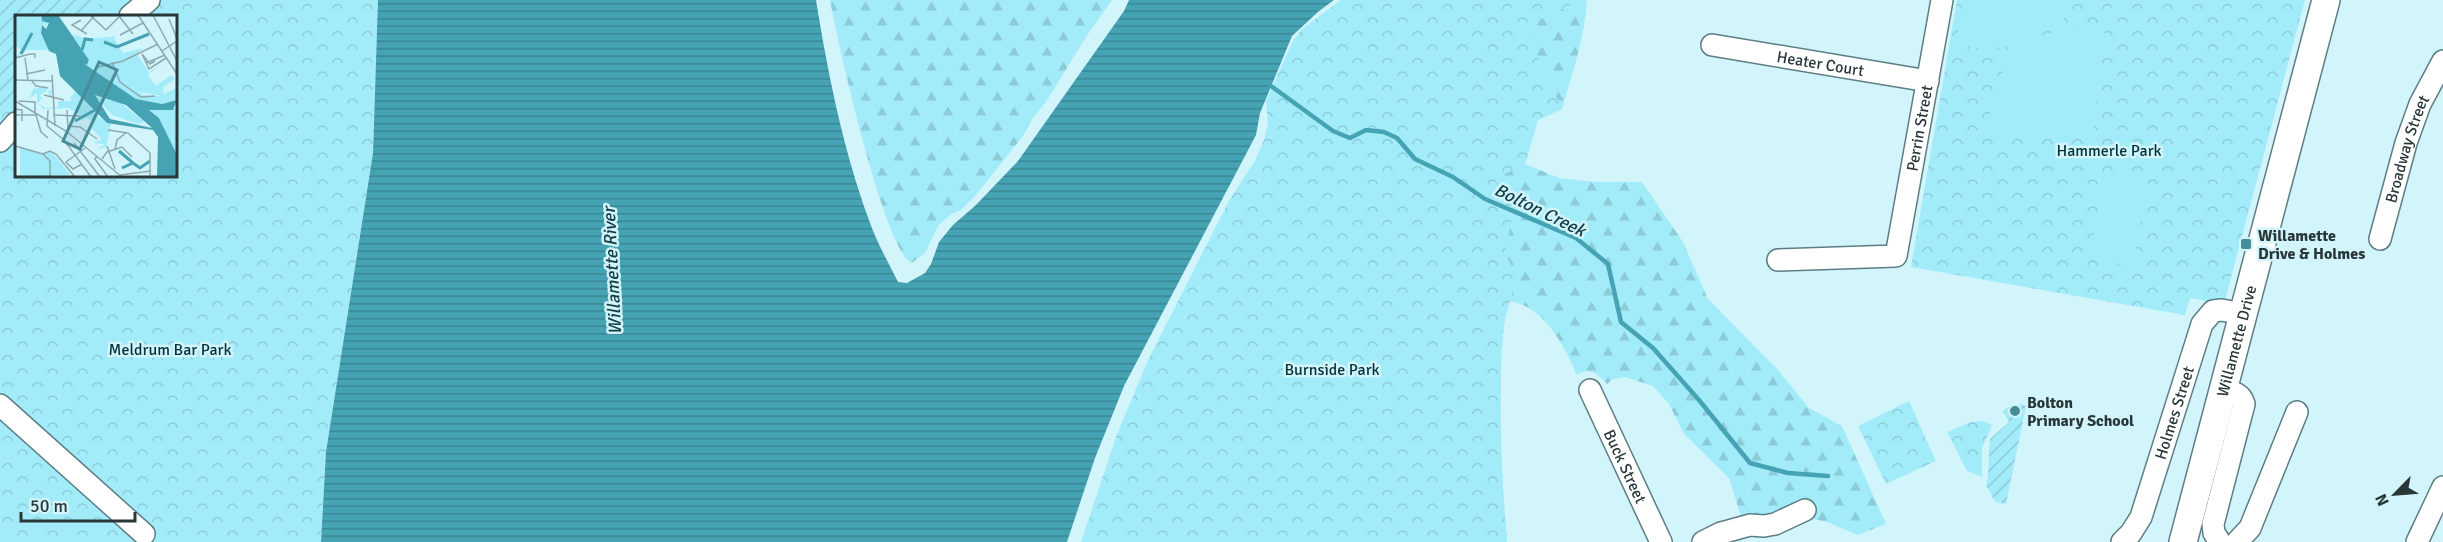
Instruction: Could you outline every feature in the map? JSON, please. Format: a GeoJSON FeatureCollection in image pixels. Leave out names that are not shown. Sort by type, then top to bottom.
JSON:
{"type":"FeatureCollection","features":[{"type":"Feature","properties":{"kind":"main road","name":"Willamette Drive"},"geometry":{"type":"LineString","coordinates":[[2183,542],[2326,0]]}},
{"type":"Feature","properties":{"kind":"street"},"geometry":{"type":"LineString","coordinates":[[131,15],[149,0]]}},
{"type":"Feature","properties":{"kind":"street","name":"Perrin Street"},"geometry":{"type":"LineString","coordinates":[[1778,260],[1896,256],[1942,0]]}},
{"type":"Feature","properties":{"kind":"street","name":"Heater Court"},"geometry":{"type":"LineString","coordinates":[[1712,45],[1928,81]]}},
{"type":"Feature","properties":{"kind":"street","name":"Broadway Street"},"geometry":{"type":"LineString","coordinates":[[2380,239],[2406,143],[2420,104],[2443,62]]}},
{"type":"Feature","properties":{"kind":"street"},"geometry":{"type":"LineString","coordinates":[[0,141],[15,124]]}},
{"type":"Feature","properties":{"kind":"street","name":"Holmes Street"},"geometry":{"type":"LineString","coordinates":[[2122,542],[2141,517],[2202,324],[2213,311],[2222,310],[2242,314]]}},
{"type":"Feature","properties":{"kind":"street","name":"Buck Street"},"geometry":{"type":"LineString","coordinates":[[1590,390],[1660,542]]}},
{"type":"Feature","properties":{"kind":"street"},"geometry":{"type":"LineString","coordinates":[[2220,542],[2214,533],[2214,524],[2244,404],[2242,397],[2237,393],[2223,390]]}},
{"type":"Feature","properties":{"kind":"street"},"geometry":{"type":"LineString","coordinates":[[0,405],[144,534]]}},
{"type":"Feature","properties":{"kind":"street"},"geometry":{"type":"LineString","coordinates":[[2237,542],[2250,528],[2297,412]]}},
{"type":"Feature","properties":{"kind":"street"},"geometry":{"type":"LineString","coordinates":[[2416,542],[2443,487]]}},
{"type":"Feature","properties":{"kind":"street"},"geometry":{"type":"LineString","coordinates":[[1703,542],[1721,533],[1750,525],[1775,524],[1805,510]]}},
{"type":"Feature","properties":{"kind":"green space","name":"Meldrum Bar Park"},"geometry":{"type":"Polygon","coordinates":[[[0,0],[378,0],[373,153],[326,452],[321,542],[0,542],[0,0]]]}},
{"type":"Feature","properties":{"kind":"green space"},"geometry":{"type":"Polygon","coordinates":[[[0,0],[103,0],[89,15],[15,15],[15,96],[0,113],[0,0]]]}},
{"type":"Feature","properties":{"kind":"green space"},"geometry":{"type":"Polygon","coordinates":[[[830,0],[1112,0],[1023,136],[976,195],[961,210],[951,214],[938,226],[925,253],[912,263],[901,251],[876,185],[851,97],[830,0]]]}},
{"type":"Feature","properties":{"kind":"green space","name":"Burnside Park"},"geometry":{"type":"Polygon","coordinates":[[[1341,0],[1581,0],[1524,27],[1562,109],[1538,120],[1525,164],[1495,179],[1512,217],[1504,258],[1507,257],[1517,277],[1504,322],[1501,364],[1500,460],[1507,542],[1081,542],[1116,437],[1148,360],[1230,199],[1255,161],[1264,140],[1268,124],[1266,101],[1293,41],[1302,29],[1341,0]]]}},
{"type":"Feature","properties":{"kind":"green space","name":"Burnside Park"},"geometry":{"type":"Polygon","coordinates":[[[1367,0],[1587,0],[1581,42],[1562,109],[1538,120],[1525,164],[1559,178],[1595,182],[1642,182],[1683,242],[1708,299],[1778,370],[1809,408],[1842,426],[1886,524],[1858,535],[1827,522],[1813,519],[1805,503],[1743,523],[1729,478],[1684,434],[1669,404],[1653,386],[1625,377],[1613,379],[1607,384],[1597,375],[1586,371],[1577,375],[1552,329],[1534,311],[1510,301],[1503,335],[1501,370],[1501,449],[1507,542],[1097,542],[1367,0]]]}},
{"type":"Feature","properties":{"kind":"green space","name":"Hammerle Park"},"geometry":{"type":"Polygon","coordinates":[[[1957,0],[2305,0],[2224,304],[2190,298],[2185,315],[1911,267],[1957,0]]]}},
{"type":"Feature","properties":{"kind":"green space"},"geometry":{"type":"Polygon","coordinates":[[[1963,0],[2076,0],[2060,23],[2018,44],[1989,49],[1956,45],[1963,0]]]}},
{"type":"Feature","properties":{"kind":"green space"},"geometry":{"type":"Polygon","coordinates":[[[2075,31],[2105,33],[2093,131],[2075,139],[1988,129],[1995,82],[2020,48],[2046,34],[2075,31]]]}},
{"type":"Feature","properties":{"kind":"green space"},"geometry":{"type":"Polygon","coordinates":[[[2104,172],[2148,179],[2133,266],[2090,258],[2104,172]]]}},
{"type":"Feature","properties":{"kind":"green space"},"geometry":{"type":"Polygon","coordinates":[[[1909,401],[1936,461],[1886,484],[1858,426],[1909,401]]]}},
{"type":"Feature","properties":{"kind":"green space"},"geometry":{"type":"Polygon","coordinates":[[[2021,404],[2026,406],[2006,504],[1995,502],[1986,485],[1990,439],[2009,422],[2003,412],[2010,406],[2021,404]]]}},
{"type":"Feature","properties":{"kind":"green space"},"geometry":{"type":"Polygon","coordinates":[[[1983,421],[1992,425],[1982,448],[1982,477],[1967,471],[1947,432],[1971,422],[1983,421]]]}},
{"type":"Feature","properties":{"kind":"water","name":"Willamette River"},"geometry":{"type":"Polygon","coordinates":[[[378,0],[816,0],[837,111],[851,166],[875,236],[898,282],[907,283],[925,273],[939,242],[953,225],[976,205],[1018,161],[1124,11],[1129,0],[1334,0],[1292,36],[1260,113],[1256,135],[1124,386],[1095,458],[1067,542],[321,542],[326,452],[373,153],[378,0]]]}},
{"type":"Feature","properties":{"kind":"waterway","name":"Bolton Creek"},"geometry":{"type":"LineString","coordinates":[[1271,86],[1333,131],[1350,138],[1366,130],[1384,132],[1397,138],[1415,159],[1453,177],[1485,199],[1576,238],[1608,264],[1621,322],[1653,348],[1750,463],[1788,473],[1828,476]]}},
{"type":"Feature","properties":{"kind":"place","name":"Willamette Drive & Holmes"},"geometry":{"type":"Point","coordinates":[2246,244]}},
{"type":"Feature","properties":{"kind":"place","name":"Bolton Primary School"},"geometry":{"type":"Point","coordinates":[2015,411]}}]}
